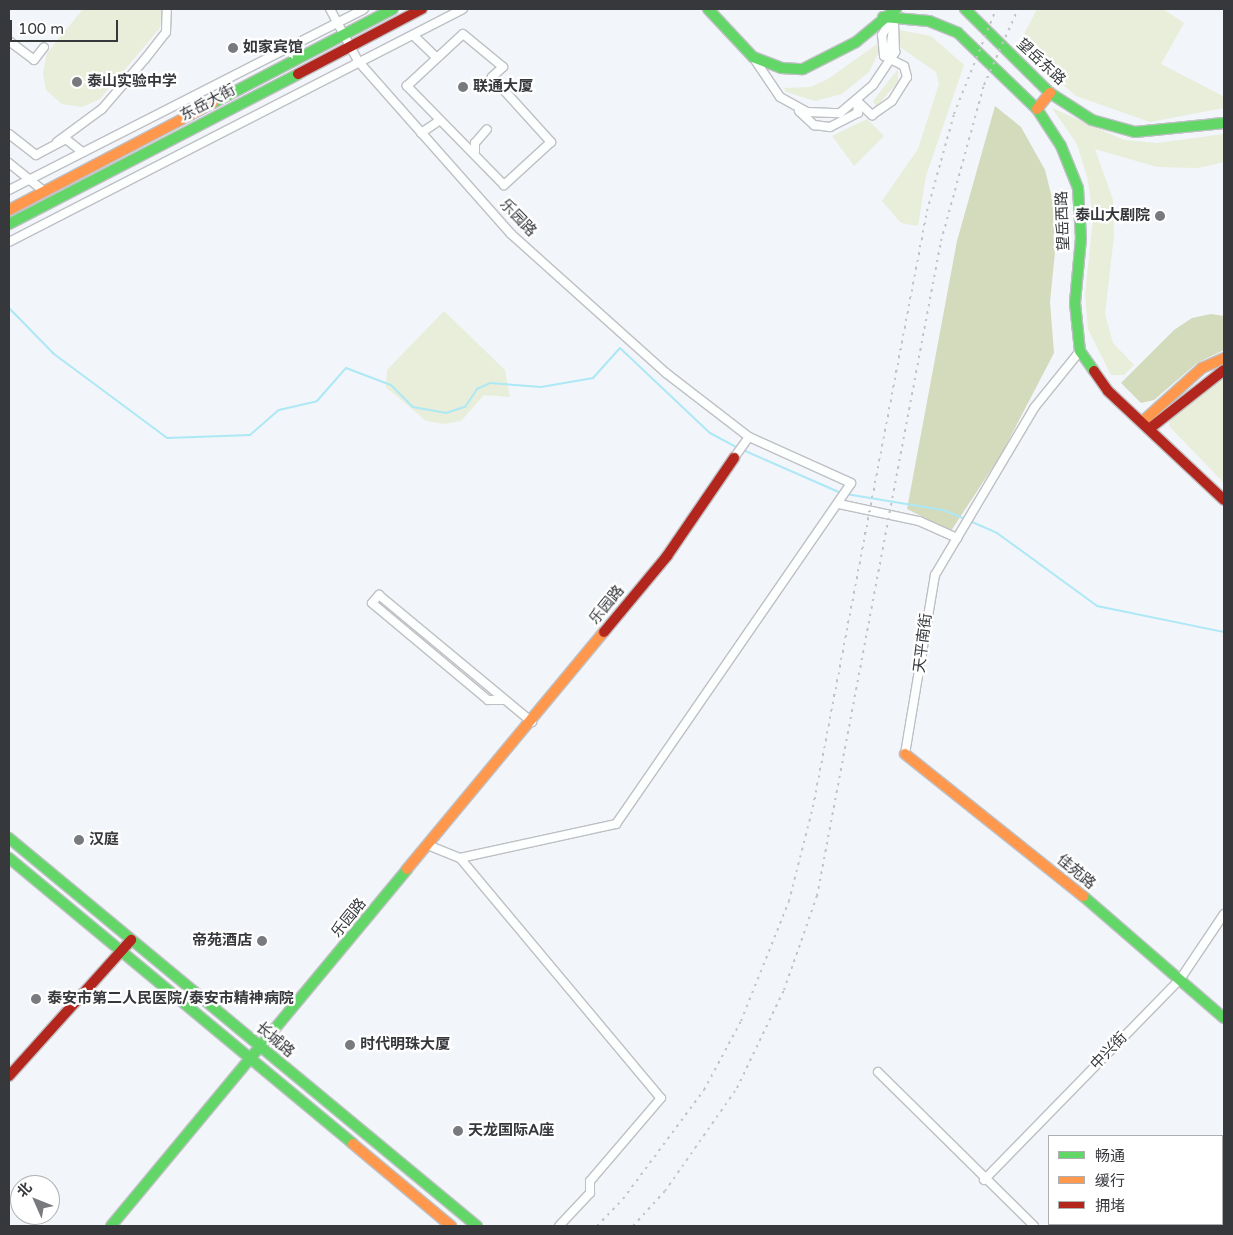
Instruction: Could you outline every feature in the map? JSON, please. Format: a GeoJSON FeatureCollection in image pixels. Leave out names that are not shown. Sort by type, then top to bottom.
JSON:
{"type":"FeatureCollection","features":[{"type":"Feature","properties":{"kind":"main road","name":"东岳大街"},"geometry":{"type":"LineString","coordinates":[[9,210],[392,9]]}},
{"type":"Feature","properties":{"kind":"main road","name":"东岳大街"},"geometry":{"type":"LineString","coordinates":[[9,224],[422,9]]}},
{"type":"Feature","properties":{"kind":"main road","name":"望岳西路"},"geometry":{"type":"LineString","coordinates":[[708,9],[753,57],[781,68],[803,69],[856,42],[883,17],[896,11],[929,21],[958,33],[1037,109],[1061,146],[1078,188],[1081,238],[1075,304],[1080,351],[1108,391],[1224,500]]}},
{"type":"Feature","properties":{"kind":"main road","name":"望岳东路"},"geometry":{"type":"LineString","coordinates":[[965,9],[1050,93],[1092,120],[1135,132],[1224,123]]}},
{"type":"Feature","properties":{"kind":"main road"},"geometry":{"type":"LineString","coordinates":[[1037,109],[1050,93]]}},
{"type":"Feature","properties":{"kind":"main road"},"geometry":{"type":"LineString","coordinates":[[1146,425],[1202,368],[1224,358]]}},
{"type":"Feature","properties":{"kind":"main road"},"geometry":{"type":"LineString","coordinates":[[1146,425],[1224,370]]}},
{"type":"Feature","properties":{"kind":"main road","name":"乐园路"},"geometry":{"type":"LineString","coordinates":[[111,1226],[250,1063],[667,556],[734,458]]}},
{"type":"Feature","properties":{"kind":"main road","name":"佳苑路"},"geometry":{"type":"LineString","coordinates":[[905,754],[1181,978],[1224,1018]]}},
{"type":"Feature","properties":{"kind":"main road","name":"长城路"},"geometry":{"type":"LineString","coordinates":[[9,838],[261,1049],[477,1226]]}},
{"type":"Feature","properties":{"kind":"main road"},"geometry":{"type":"LineString","coordinates":[[9,858],[121,951],[250,1063],[451,1226]]}},
{"type":"Feature","properties":{"kind":"main road"},"geometry":{"type":"LineString","coordinates":[[9,1076],[131,940]]}},
{"type":"Feature","properties":{"kind":"street"},"geometry":{"type":"LineString","coordinates":[[9,134],[12,141],[36,155],[74,131],[102,109],[166,32],[167,9]]}},
{"type":"Feature","properties":{"kind":"street"},"geometry":{"type":"LineString","coordinates":[[330,9],[340,22]]}},
{"type":"Feature","properties":{"kind":"street"},"geometry":{"type":"LineString","coordinates":[[9,190],[364,9]]}},
{"type":"Feature","properties":{"kind":"street"},"geometry":{"type":"LineString","coordinates":[[9,242],[358,61],[414,35],[463,9]]}},
{"type":"Feature","properties":{"kind":"street"},"geometry":{"type":"LineString","coordinates":[[786,100],[807,112],[840,113],[857,101],[889,60],[896,11]]}},
{"type":"Feature","properties":{"kind":"street","name":"乐园路"},"geometry":{"type":"LineString","coordinates":[[340,22],[342,35],[348,48],[358,61],[511,234],[666,373],[747,440],[734,458]]}},
{"type":"Feature","properties":{"kind":"street"},"geometry":{"type":"LineString","coordinates":[[467,34],[503,67],[492,77],[551,142],[504,185],[475,152],[439,121],[407,86],[437,58],[467,34]]}},
{"type":"Feature","properties":{"kind":"street"},"geometry":{"type":"LineString","coordinates":[[414,35],[437,58]]}},
{"type":"Feature","properties":{"kind":"street"},"geometry":{"type":"LineString","coordinates":[[9,41],[34,60],[44,47]]}},
{"type":"Feature","properties":{"kind":"street"},"geometry":{"type":"LineString","coordinates":[[753,57],[765,79],[814,125],[830,127],[858,113],[857,101]]}},
{"type":"Feature","properties":{"kind":"street"},"geometry":{"type":"LineString","coordinates":[[857,101],[868,115],[892,101],[908,76],[904,66],[889,60]]}},
{"type":"Feature","properties":{"kind":"street"},"geometry":{"type":"LineString","coordinates":[[421,133],[439,121]]}},
{"type":"Feature","properties":{"kind":"street"},"geometry":{"type":"LineString","coordinates":[[475,152],[475,143],[487,129]]}},
{"type":"Feature","properties":{"kind":"street"},"geometry":{"type":"LineString","coordinates":[[57,142],[66,139],[74,131]]}},
{"type":"Feature","properties":{"kind":"street"},"geometry":{"type":"LineString","coordinates":[[66,139],[82,152]]}},
{"type":"Feature","properties":{"kind":"street"},"geometry":{"type":"LineString","coordinates":[[9,164],[45,192]]}},
{"type":"Feature","properties":{"kind":"street","name":"天平南街"},"geometry":{"type":"LineString","coordinates":[[905,754],[933,583],[957,538],[974,513],[1034,408],[1080,351]]}},
{"type":"Feature","properties":{"kind":"street"},"geometry":{"type":"LineString","coordinates":[[460,858],[616,824],[653,764],[841,501],[851,483],[747,440]]}},
{"type":"Feature","properties":{"kind":"street"},"geometry":{"type":"LineString","coordinates":[[841,501],[919,521],[957,538]]}},
{"type":"Feature","properties":{"kind":"street"},"geometry":{"type":"LineString","coordinates":[[504,700],[488,700],[372,603],[379,595],[532,722]]}},
{"type":"Feature","properties":{"kind":"street"},"geometry":{"type":"LineString","coordinates":[[430,846],[460,858],[661,1098],[590,1181],[590,1193],[558,1226]]}},
{"type":"Feature","properties":{"kind":"street","name":"中兴街"},"geometry":{"type":"LineString","coordinates":[[984,1180],[1181,978],[1224,914]]}},
{"type":"Feature","properties":{"kind":"street"},"geometry":{"type":"LineString","coordinates":[[878,1072],[984,1180],[1034,1226]]}},
{"type":"Feature","properties":{"kind":"green space"},"geometry":{"type":"Polygon","coordinates":[[[83,9],[162,10],[160,28],[100,99],[82,107],[62,104],[46,90],[43,73],[47,53],[83,9]]]}},
{"type":"Feature","properties":{"kind":"green space"},"geometry":{"type":"Polygon","coordinates":[[[1037,9],[1163,9],[1184,23],[1161,64],[1223,96],[1224,108],[1150,122],[1076,96],[1018,46],[1037,9]]]}},
{"type":"Feature","properties":{"kind":"green space"},"geometry":{"type":"Polygon","coordinates":[[[899,30],[931,36],[964,65],[926,176],[918,226],[901,223],[882,201],[918,149],[939,84],[936,72],[900,47],[899,30]]]}},
{"type":"Feature","properties":{"kind":"green space"},"geometry":{"type":"Polygon","coordinates":[[[880,42],[882,46],[869,72],[842,94],[815,101],[786,92],[784,88],[811,87],[828,79],[880,42]]]}},
{"type":"Feature","properties":{"kind":"green space"},"geometry":{"type":"Polygon","coordinates":[[[898,69],[898,82],[876,107],[873,101],[898,69]]]}},
{"type":"Feature","properties":{"kind":"green space"},"geometry":{"type":"Polygon","coordinates":[[[995,106],[1021,127],[1045,170],[1058,222],[1050,302],[1054,353],[1002,453],[951,531],[907,509],[957,241],[995,106]]]}},
{"type":"Feature","properties":{"kind":"green space"},"geometry":{"type":"Polygon","coordinates":[[[1052,108],[1124,140],[1157,143],[1224,134],[1224,162],[1198,168],[1157,167],[1095,149],[1113,200],[1114,236],[1105,314],[1113,343],[1134,365],[1124,375],[1111,375],[1088,329],[1085,295],[1093,219],[1088,180],[1077,144],[1052,108]]]}},
{"type":"Feature","properties":{"kind":"green space"},"geometry":{"type":"Polygon","coordinates":[[[867,119],[884,136],[854,166],[832,136],[867,119]]]}},
{"type":"Feature","properties":{"kind":"green space"},"geometry":{"type":"Polygon","coordinates":[[[444,311],[505,370],[510,397],[484,395],[461,421],[443,424],[426,421],[386,387],[387,370],[444,311]]]}},
{"type":"Feature","properties":{"kind":"green space"},"geometry":{"type":"Polygon","coordinates":[[[1211,314],[1224,316],[1224,350],[1197,363],[1154,400],[1141,403],[1121,383],[1174,330],[1192,318],[1211,314]]]}},
{"type":"Feature","properties":{"kind":"green space"},"geometry":{"type":"Polygon","coordinates":[[[1224,375],[1224,483],[1169,426],[1170,418],[1224,375]]]}},
{"type":"Feature","properties":{"kind":"waterway"},"geometry":{"type":"LineString","coordinates":[[9,308],[54,354],[167,438],[250,435],[279,410],[317,401],[346,368],[391,385],[413,407],[446,413],[465,407],[477,389],[490,383],[541,387],[593,378],[620,348],[710,433],[738,448]]}},
{"type":"Feature","properties":{"kind":"waterway"},"geometry":{"type":"LineString","coordinates":[[743,450],[841,493]]}},
{"type":"Feature","properties":{"kind":"waterway"},"geometry":{"type":"LineString","coordinates":[[846,494],[943,510],[965,519]]}},
{"type":"Feature","properties":{"kind":"waterway"},"geometry":{"type":"LineString","coordinates":[[970,521],[997,533],[1097,606],[1224,632]]}},
{"type":"Feature","properties":{"kind":"railway"},"geometry":{"type":"LineString","coordinates":[[597,1226],[623,1199],[704,1090],[741,1021],[789,901],[813,807],[927,211],[954,114],[996,9]]}},
{"type":"Feature","properties":{"kind":"railway"},"geometry":{"type":"LineString","coordinates":[[633,1226],[665,1191],[737,1088],[784,990],[817,896],[941,241],[984,85],[1018,9]]}},
{"type":"Feature","properties":{"kind":"traffic: fast"},"geometry":{"type":"LineString","coordinates":[[213,103],[393,9]]}},
{"type":"Feature","properties":{"kind":"traffic: fast"},"geometry":{"type":"LineString","coordinates":[[708,9],[753,57],[781,68],[803,69],[856,42],[896,9]]}},
{"type":"Feature","properties":{"kind":"traffic: fast"},"geometry":{"type":"LineString","coordinates":[[965,9],[1050,93],[1092,120],[1135,132],[1224,123]]}},
{"type":"Feature","properties":{"kind":"traffic: fast"},"geometry":{"type":"LineString","coordinates":[[883,17],[929,21],[958,33],[1037,109],[1061,146],[1078,188],[1081,238],[1075,303],[1080,351],[1094,371]]}},
{"type":"Feature","properties":{"kind":"traffic: fast"},"geometry":{"type":"LineString","coordinates":[[9,224],[298,74]]}},
{"type":"Feature","properties":{"kind":"traffic: fast"},"geometry":{"type":"LineString","coordinates":[[9,838],[477,1226]]}},
{"type":"Feature","properties":{"kind":"traffic: fast"},"geometry":{"type":"LineString","coordinates":[[9,858],[353,1144]]}},
{"type":"Feature","properties":{"kind":"traffic: fast"},"geometry":{"type":"LineString","coordinates":[[111,1226],[407,869]]}},
{"type":"Feature","properties":{"kind":"traffic: fast"},"geometry":{"type":"LineString","coordinates":[[1083,896],[1224,1018]]}},
{"type":"Feature","properties":{"kind":"traffic: slow"},"geometry":{"type":"LineString","coordinates":[[1037,109],[1050,93]]}},
{"type":"Feature","properties":{"kind":"traffic: slow"},"geometry":{"type":"LineString","coordinates":[[9,210],[213,103]]}},
{"type":"Feature","properties":{"kind":"traffic: slow"},"geometry":{"type":"LineString","coordinates":[[1142,422],[1202,368],[1224,358]]}},
{"type":"Feature","properties":{"kind":"traffic: slow"},"geometry":{"type":"LineString","coordinates":[[407,869],[604,632]]}},
{"type":"Feature","properties":{"kind":"traffic: slow"},"geometry":{"type":"LineString","coordinates":[[905,754],[1083,896]]}},
{"type":"Feature","properties":{"kind":"traffic: slow"},"geometry":{"type":"LineString","coordinates":[[353,1144],[451,1226]]}},
{"type":"Feature","properties":{"kind":"traffic: jam"},"geometry":{"type":"LineString","coordinates":[[298,74],[422,9]]}},
{"type":"Feature","properties":{"kind":"traffic: jam"},"geometry":{"type":"LineString","coordinates":[[1149,429],[1224,370]]}},
{"type":"Feature","properties":{"kind":"traffic: jam"},"geometry":{"type":"LineString","coordinates":[[1094,371],[1108,391],[1224,500]]}},
{"type":"Feature","properties":{"kind":"traffic: jam"},"geometry":{"type":"LineString","coordinates":[[604,632],[667,556],[734,458]]}},
{"type":"Feature","properties":{"kind":"traffic: jam"},"geometry":{"type":"LineString","coordinates":[[9,1076],[131,940]]}},
{"type":"Feature","properties":{"kind":"place","name":"如家宾馆"},"geometry":{"type":"Point","coordinates":[233,48]}},
{"type":"Feature","properties":{"kind":"place","name":"泰山实验中学"},"geometry":{"type":"Point","coordinates":[77,82]}},
{"type":"Feature","properties":{"kind":"place","name":"联通大厦"},"geometry":{"type":"Point","coordinates":[463,87]}},
{"type":"Feature","properties":{"kind":"place","name":"泰山大剧院"},"geometry":{"type":"Point","coordinates":[1160,216]}},
{"type":"Feature","properties":{"kind":"place","name":"汉庭"},"geometry":{"type":"Point","coordinates":[79,840]}},
{"type":"Feature","properties":{"kind":"place","name":"帝苑酒店"},"geometry":{"type":"Point","coordinates":[262,941]}},
{"type":"Feature","properties":{"kind":"place","name":"泰安市第二人民医院/泰安市精神病院"},"geometry":{"type":"Point","coordinates":[36,999]}},
{"type":"Feature","properties":{"kind":"place","name":"时代明珠大厦"},"geometry":{"type":"Point","coordinates":[350,1045]}},
{"type":"Feature","properties":{"kind":"place","name":"天龙国际A座"},"geometry":{"type":"Point","coordinates":[458,1131]}}]}
